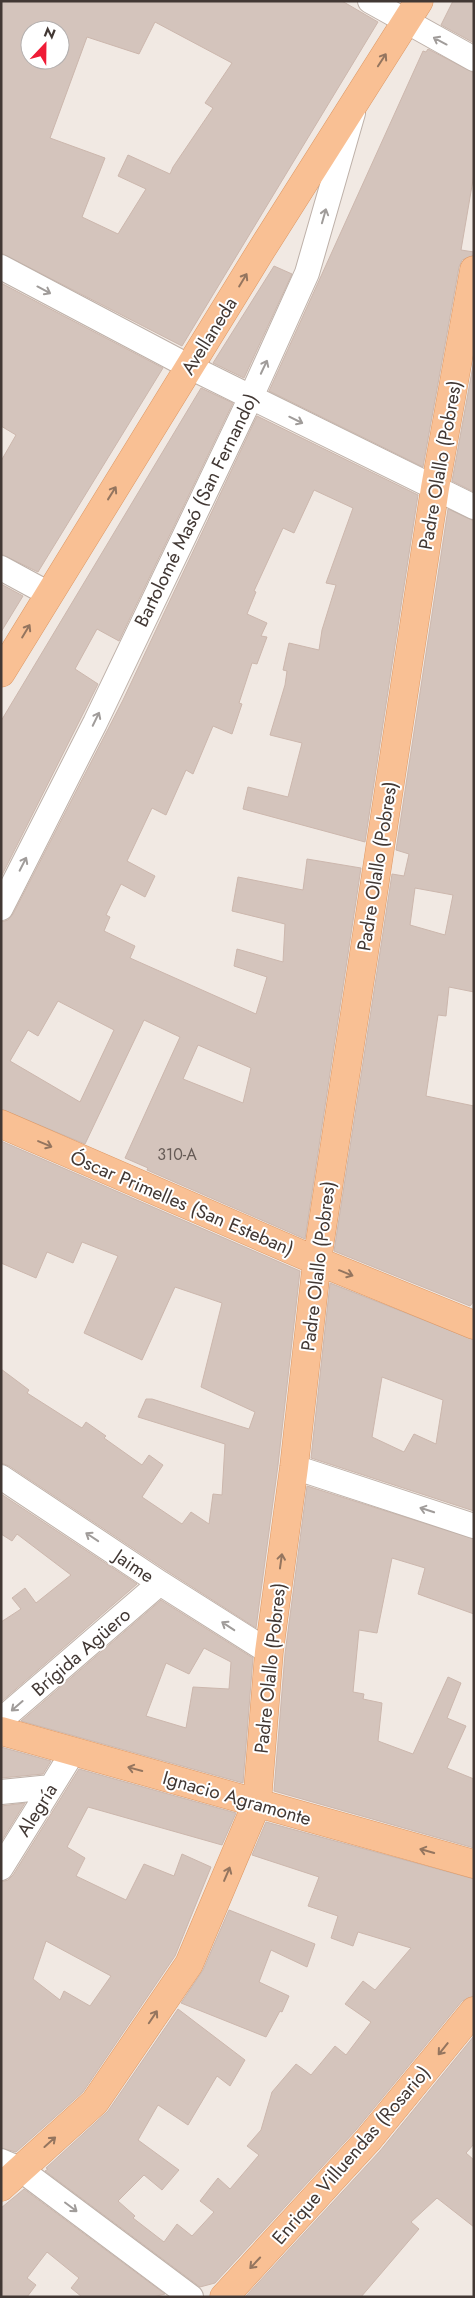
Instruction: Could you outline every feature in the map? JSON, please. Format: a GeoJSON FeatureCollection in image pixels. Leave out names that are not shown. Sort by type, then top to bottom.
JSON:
{"type":"FeatureCollection","features":[{"type":"Feature","properties":{"kind":"main road","name":"Avellaneda"},"geometry":{"type":"LineString","coordinates":[[1,673],[190,366],[413,12]]}},
{"type":"Feature","properties":{"kind":"main road","name":"Padre Olallo (Pobres)"},"geometry":{"type":"LineString","coordinates":[[8,2172],[95,2102],[189,1964],[257,1803],[269,1652],[294,1467],[317,1261],[435,488],[474,270]]}},
{"type":"Feature","properties":{"kind":"main road","name":"Óscar Primelles (San Esteban)"},"geometry":{"type":"LineString","coordinates":[[1,1124],[317,1261],[472,1320]]}},
{"type":"Feature","properties":{"kind":"main road","name":"Ignacio Agramonte"},"geometry":{"type":"LineString","coordinates":[[1,1731],[474,1864]]}},
{"type":"Feature","properties":{"kind":"main road","name":"Enrique Villuendas (Rosario)"},"geometry":{"type":"LineString","coordinates":[[224,2297],[368,2140],[474,2010]]}},
{"type":"Feature","properties":{"kind":"street"},"geometry":{"type":"LineString","coordinates":[[370,1],[413,12],[474,59]]}},
{"type":"Feature","properties":{"kind":"street","name":"Bartolomé Masó (San Fernando)"},"geometry":{"type":"LineString","coordinates":[[1,908],[95,722],[251,397],[307,273],[358,98]]}},
{"type":"Feature","properties":{"kind":"street"},"geometry":{"type":"LineString","coordinates":[[1,267],[251,397],[474,507]]}},
{"type":"Feature","properties":{"kind":"street"},"geometry":{"type":"LineString","coordinates":[[1,568],[49,594]]}},
{"type":"Feature","properties":{"kind":"street"},"geometry":{"type":"LineString","coordinates":[[294,1467],[474,1526]]}},
{"type":"Feature","properties":{"kind":"street","name":"Jaime"},"geometry":{"type":"LineString","coordinates":[[1,1477],[160,1583],[269,1652]]}},
{"type":"Feature","properties":{"kind":"street","name":"Brígida Agüero"},"geometry":{"type":"LineString","coordinates":[[1,1720],[160,1583]]}},
{"type":"Feature","properties":{"kind":"street","name":"Alegría"},"geometry":{"type":"LineString","coordinates":[[1,1868],[73,1752]]}},
{"type":"Feature","properties":{"kind":"street"},"geometry":{"type":"LineString","coordinates":[[1,1792],[51,1787]]}},
{"type":"Feature","properties":{"kind":"street"},"geometry":{"type":"LineString","coordinates":[[8,2172],[190,2297]]}},
{"type":"Feature","properties":{"kind":"building"},"geometry":{"type":"Polygon","coordinates":[[[1,1],[342,1],[378,22],[182,346],[1,253],[1,1]],[[155,22],[139,54],[87,37],[50,138],[105,158],[82,217],[118,234],[146,189],[118,176],[128,155],[170,174],[213,108],[205,103],[232,63],[155,22]]]}},
{"type":"Feature","properties":{"kind":"building"},"geometry":{"type":"Polygon","coordinates":[[[453,1],[474,1],[474,43],[441,25],[453,1]]]}},
{"type":"Feature","properties":{"kind":"building"},"geometry":{"type":"Polygon","coordinates":[[[428,49],[474,73],[474,174],[461,250],[474,252],[474,255],[462,260],[459,267],[423,467],[269,391],[423,51],[426,52],[428,49]]]}},
{"type":"Feature","properties":{"kind":"building"},"geometry":{"type":"Polygon","coordinates":[[[274,266],[292,274],[244,378],[213,363],[274,266]]]}},
{"type":"Feature","properties":{"kind":"building"},"geometry":{"type":"Polygon","coordinates":[[[1,283],[163,368],[38,572],[1,554],[1,461],[16,435],[1,426],[1,283]]]}},
{"type":"Feature","properties":{"kind":"building"},"geometry":{"type":"Polygon","coordinates":[[[474,360],[474,492],[452,481],[474,360]]]}},
{"type":"Feature","properties":{"kind":"building"},"geometry":{"type":"Polygon","coordinates":[[[201,388],[233,403],[119,641],[97,629],[75,669],[98,684],[1,877],[1,721],[201,388]]]}},
{"type":"Feature","properties":{"kind":"building"},"geometry":{"type":"Polygon","coordinates":[[[257,416],[418,495],[365,842],[243,809],[248,787],[288,797],[302,743],[270,735],[285,685],[287,671],[283,670],[289,643],[319,650],[322,630],[336,585],[326,583],[353,508],[314,490],[294,533],[283,528],[254,591],[256,592],[247,614],[267,623],[261,636],[267,637],[257,664],[252,663],[239,703],[242,704],[232,734],[213,726],[193,774],[186,770],[166,815],[152,808],[127,861],[155,876],[145,897],[121,884],[106,915],[110,917],[104,931],[135,946],[130,958],[256,1014],[267,977],[234,966],[237,949],[283,962],[285,924],[232,911],[238,877],[303,890],[307,859],[361,868],[305,1239],[147,1170],[148,1168],[125,1158],[180,1037],[144,1020],[85,1144],[1,1109],[1,922],[8,920],[13,914],[123,700],[257,416]],[[58,1001],[38,1036],[28,1030],[10,1061],[80,1102],[114,1030],[58,1001]],[[198,1045],[183,1079],[243,1103],[251,1068],[198,1045]]]}},
{"type":"Feature","properties":{"kind":"building"},"geometry":{"type":"Polygon","coordinates":[[[448,509],[474,521],[474,992],[449,987],[446,1016],[438,1015],[426,1096],[474,1106],[474,1301],[470,1306],[334,1251],[392,874],[404,876],[409,854],[396,850],[448,509]],[[415,888],[410,925],[445,935],[453,895],[415,888]]]}},
{"type":"Feature","properties":{"kind":"building"},"geometry":{"type":"Polygon","coordinates":[[[1,584],[23,596],[1,632],[1,584]]]}},
{"type":"Feature","properties":{"kind":"building"},"geometry":{"type":"Polygon","coordinates":[[[1,1141],[300,1271],[278,1465],[256,1628],[9,1466],[1,1463],[1,1369],[29,1390],[27,1393],[82,1428],[86,1422],[106,1436],[104,1438],[142,1465],[149,1455],[163,1465],[142,1497],[182,1524],[191,1512],[209,1524],[213,1494],[222,1495],[225,1444],[138,1417],[146,1399],[152,1399],[249,1429],[255,1412],[201,1387],[222,1303],[175,1287],[142,1360],[84,1333],[118,1256],[82,1242],[73,1263],[47,1252],[36,1278],[1,1263],[1,1141]]]}},
{"type":"Feature","properties":{"kind":"building"},"geometry":{"type":"Polygon","coordinates":[[[330,1283],[474,1340],[474,1511],[311,1458],[330,1283]],[[382,1377],[372,1437],[404,1452],[414,1434],[436,1444],[443,1400],[382,1377]]]}},
{"type":"Feature","properties":{"kind":"building"},"geometry":{"type":"Polygon","coordinates":[[[307,1486],[474,1539],[474,1614],[418,1594],[425,1568],[392,1558],[377,1633],[359,1630],[353,1692],[364,1694],[363,1699],[382,1703],[378,1741],[413,1754],[448,1677],[461,1683],[447,1718],[466,1726],[447,1768],[474,1779],[474,1848],[274,1791],[285,1654],[307,1486]]]}},
{"type":"Feature","properties":{"kind":"building"},"geometry":{"type":"Polygon","coordinates":[[[1,1494],[137,1584],[1,1702],[1,1622],[21,1609],[12,1598],[25,1588],[36,1603],[71,1575],[17,1534],[12,1541],[1,1534],[1,1494]]]}},
{"type":"Feature","properties":{"kind":"building"},"geometry":{"type":"Polygon","coordinates":[[[161,1600],[253,1658],[243,1783],[21,1721],[161,1600]],[[204,1648],[189,1674],[166,1663],[146,1716],[186,1728],[193,1687],[229,1689],[231,1662],[204,1648]]]}},
{"type":"Feature","properties":{"kind":"building"},"geometry":{"type":"Polygon","coordinates":[[[1,1747],[51,1761],[43,1774],[1,1778],[1,1747]]]}},
{"type":"Feature","properties":{"kind":"building"},"geometry":{"type":"Polygon","coordinates":[[[79,1769],[236,1813],[222,1845],[88,1807],[67,1847],[85,1858],[76,1876],[126,1900],[144,1864],[174,1876],[182,1854],[211,1867],[175,1956],[83,2092],[16,2152],[1,2148],[1,1882],[8,1880],[13,1875],[79,1769]],[[46,1941],[33,1979],[60,2000],[64,1991],[90,2006],[111,1976],[46,1941]]]}},
{"type":"Feature","properties":{"kind":"building"},"geometry":{"type":"Polygon","coordinates":[[[25,1803],[1,1842],[1,1806],[25,1803]]]}},
{"type":"Feature","properties":{"kind":"building"},"geometry":{"type":"Polygon","coordinates":[[[266,1822],[474,1879],[474,1996],[462,2001],[356,2130],[215,2283],[200,2287],[45,2171],[108,2111],[178,2009],[245,2060],[230,2086],[217,2076],[188,2125],[158,2105],[138,2140],[179,2170],[162,2190],[144,2175],[118,2201],[135,2216],[133,2218],[164,2242],[177,2224],[192,2236],[214,2212],[200,2201],[218,2178],[230,2189],[259,2155],[247,2146],[261,2130],[272,2092],[296,2064],[311,2075],[335,2046],[346,2055],[371,2022],[345,2004],[363,1981],[375,1990],[411,1948],[358,1932],[353,1946],[331,1938],[338,1916],[308,1906],[319,1877],[252,1855],[266,1822]]]}},
{"type":"Feature","properties":{"kind":"building"},"geometry":{"type":"Polygon","coordinates":[[[229,1910],[315,1944],[307,1967],[271,1950],[259,1982],[289,1996],[282,2012],[280,2011],[266,2037],[181,2003],[203,1970],[229,1910]]]}},
{"type":"Feature","properties":{"kind":"building"},"geometry":{"type":"Polygon","coordinates":[[[474,2036],[474,2144],[466,2153],[474,2160],[474,2227],[437,2198],[411,2222],[419,2229],[361,2297],[245,2297],[380,2151],[474,2036]]]}},
{"type":"Feature","properties":{"kind":"building"},"geometry":{"type":"Polygon","coordinates":[[[24,2189],[165,2294],[153,2297],[82,2297],[71,2288],[79,2278],[47,2252],[27,2278],[36,2285],[27,2297],[1,2297],[1,2208],[24,2189]]]}}]}
